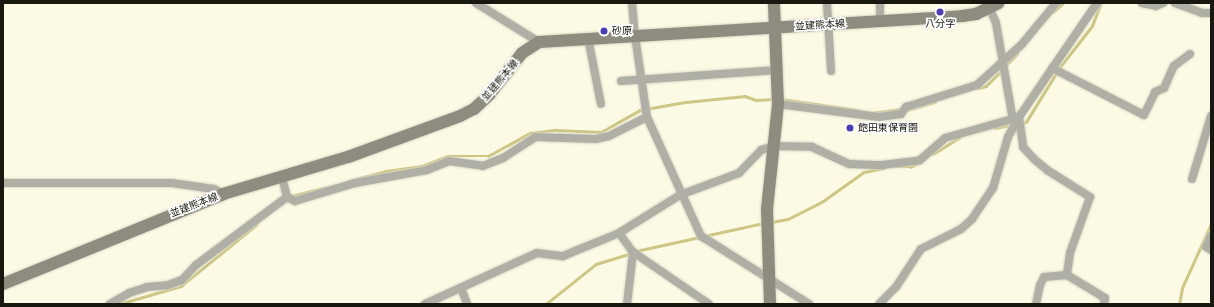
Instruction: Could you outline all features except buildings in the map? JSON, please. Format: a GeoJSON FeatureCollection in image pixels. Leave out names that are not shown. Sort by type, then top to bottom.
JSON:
{"type":"FeatureCollection","features":[{"type":"Feature","properties":{"kind":"main road"},"geometry":{"type":"LineString","coordinates":[[770,304],[767,209],[778,104],[778,70],[774,3]]}},
{"type":"Feature","properties":{"kind":"main road","name":"並建熊本線"},"geometry":{"type":"LineString","coordinates":[[3,284],[223,194],[282,178],[364,152],[460,116],[474,109],[489,95],[522,54],[539,42],[969,15],[995,6]]}},
{"type":"Feature","properties":{"kind":"street"},"geometry":{"type":"LineString","coordinates":[[476,3],[539,42]]}},
{"type":"Feature","properties":{"kind":"street"},"geometry":{"type":"LineString","coordinates":[[632,3],[634,36],[647,117],[680,195],[701,236],[809,304]]}},
{"type":"Feature","properties":{"kind":"street"},"geometry":{"type":"LineString","coordinates":[[827,3],[831,71]]}},
{"type":"Feature","properties":{"kind":"street"},"geometry":{"type":"LineString","coordinates":[[880,3],[880,21]]}},
{"type":"Feature","properties":{"kind":"street"},"geometry":{"type":"LineString","coordinates":[[778,104],[879,117],[901,114],[906,107],[977,85],[1003,62],[1056,3]]}},
{"type":"Feature","properties":{"kind":"street"},"geometry":{"type":"LineString","coordinates":[[879,304],[896,287],[921,249],[961,229],[972,219],[993,188],[1008,137],[1016,119],[1097,3]]}},
{"type":"Feature","properties":{"kind":"street"},"geometry":{"type":"LineString","coordinates":[[1142,3],[1156,6],[1163,3]]}},
{"type":"Feature","properties":{"kind":"street"},"geometry":{"type":"LineString","coordinates":[[1175,3],[1202,13],[1211,13]]}},
{"type":"Feature","properties":{"kind":"street"},"geometry":{"type":"LineString","coordinates":[[995,6],[996,23],[1003,62],[1023,147],[1046,170],[1090,197],[1070,253],[1067,275]]}},
{"type":"Feature","properties":{"kind":"street"},"geometry":{"type":"LineString","coordinates":[[588,38],[601,104]]}},
{"type":"Feature","properties":{"kind":"street"},"geometry":{"type":"LineString","coordinates":[[1052,68],[1144,115],[1155,92],[1164,88],[1174,66],[1190,54]]}},
{"type":"Feature","properties":{"kind":"street"},"geometry":{"type":"LineString","coordinates":[[621,81],[778,70]]}},
{"type":"Feature","properties":{"kind":"street"},"geometry":{"type":"LineString","coordinates":[[1192,179],[1208,142],[1211,116]]}},
{"type":"Feature","properties":{"kind":"street"},"geometry":{"type":"LineString","coordinates":[[282,178],[287,197],[295,201],[355,183],[427,170],[449,161],[483,166],[503,158],[535,137],[596,139],[609,136],[647,117]]}},
{"type":"Feature","properties":{"kind":"street"},"geometry":{"type":"LineString","coordinates":[[424,304],[440,301],[461,288],[537,253],[563,256],[619,234],[680,195],[739,173],[761,150],[773,146],[812,147],[849,164],[882,166],[920,160],[945,138],[1016,119]]}},
{"type":"Feature","properties":{"kind":"street"},"geometry":{"type":"LineString","coordinates":[[3,183],[172,183],[214,189],[223,194]]}},
{"type":"Feature","properties":{"kind":"street"},"geometry":{"type":"LineString","coordinates":[[110,304],[129,293],[147,287],[168,285],[182,280],[196,265],[287,197]]}},
{"type":"Feature","properties":{"kind":"street"},"geometry":{"type":"LineString","coordinates":[[619,234],[633,252],[709,304]]}},
{"type":"Feature","properties":{"kind":"street"},"geometry":{"type":"LineString","coordinates":[[1211,236],[1206,248],[1211,250]]}},
{"type":"Feature","properties":{"kind":"street"},"geometry":{"type":"LineString","coordinates":[[627,304],[633,252]]}},
{"type":"Feature","properties":{"kind":"street"},"geometry":{"type":"LineString","coordinates":[[1036,304],[1040,285],[1044,277],[1067,275],[1105,298],[1104,304]]}},
{"type":"Feature","properties":{"kind":"street"},"geometry":{"type":"LineString","coordinates":[[461,288],[467,304]]}},
{"type":"Feature","properties":{"kind":"waterway"},"geometry":{"type":"LineString","coordinates":[[1053,12],[1063,3]]}},
{"type":"Feature","properties":{"kind":"waterway"},"geometry":{"type":"LineString","coordinates":[[1022,123],[1026,122],[1060,67],[1092,26],[1101,3]]}},
{"type":"Feature","properties":{"kind":"waterway"},"geometry":{"type":"LineString","coordinates":[[1005,66],[1017,54]]}},
{"type":"Feature","properties":{"kind":"waterway"},"geometry":{"type":"LineString","coordinates":[[978,88],[986,86],[1002,70]]}},
{"type":"Feature","properties":{"kind":"waterway"},"geometry":{"type":"LineString","coordinates":[[356,179],[386,171],[422,166],[448,156],[488,156],[530,133],[556,130],[601,132],[640,110],[686,102],[745,96],[756,100],[774,99]]}},
{"type":"Feature","properties":{"kind":"waterway"},"geometry":{"type":"LineString","coordinates":[[781,99],[857,110]]}},
{"type":"Feature","properties":{"kind":"waterway"},"geometry":{"type":"LineString","coordinates":[[907,110],[935,102]]}},
{"type":"Feature","properties":{"kind":"waterway"},"geometry":{"type":"LineString","coordinates":[[872,113],[902,109]]}},
{"type":"Feature","properties":{"kind":"waterway"},"geometry":{"type":"LineString","coordinates":[[995,128],[1011,125]]}},
{"type":"Feature","properties":{"kind":"waterway"},"geometry":{"type":"LineString","coordinates":[[933,154],[959,138]]}},
{"type":"Feature","properties":{"kind":"waterway"},"geometry":{"type":"LineString","coordinates":[[893,167],[910,167],[919,163]]}},
{"type":"Feature","properties":{"kind":"waterway"},"geometry":{"type":"LineString","coordinates":[[771,222],[788,219],[823,201],[864,172],[884,168]]}},
{"type":"Feature","properties":{"kind":"waterway"},"geometry":{"type":"LineString","coordinates":[[291,196],[336,185]]}},
{"type":"Feature","properties":{"kind":"waterway"},"geometry":{"type":"LineString","coordinates":[[704,236],[764,223]]}},
{"type":"Feature","properties":{"kind":"waterway"},"geometry":{"type":"LineString","coordinates":[[1179,304],[1182,288],[1211,224]]}},
{"type":"Feature","properties":{"kind":"waterway"},"geometry":{"type":"LineString","coordinates":[[119,304],[181,286],[256,225]]}},
{"type":"Feature","properties":{"kind":"waterway"},"geometry":{"type":"LineString","coordinates":[[636,251],[700,237]]}},
{"type":"Feature","properties":{"kind":"waterway"},"geometry":{"type":"LineString","coordinates":[[546,304],[596,264],[631,253]]}},
{"type":"Feature","properties":{"kind":"place","name":"八分字"},"geometry":{"type":"Point","coordinates":[940,12]}},
{"type":"Feature","properties":{"kind":"place","name":"砂原"},"geometry":{"type":"Point","coordinates":[604,31]}},
{"type":"Feature","properties":{"kind":"place","name":"飽田東保育園"},"geometry":{"type":"Point","coordinates":[850,128]}}]}
